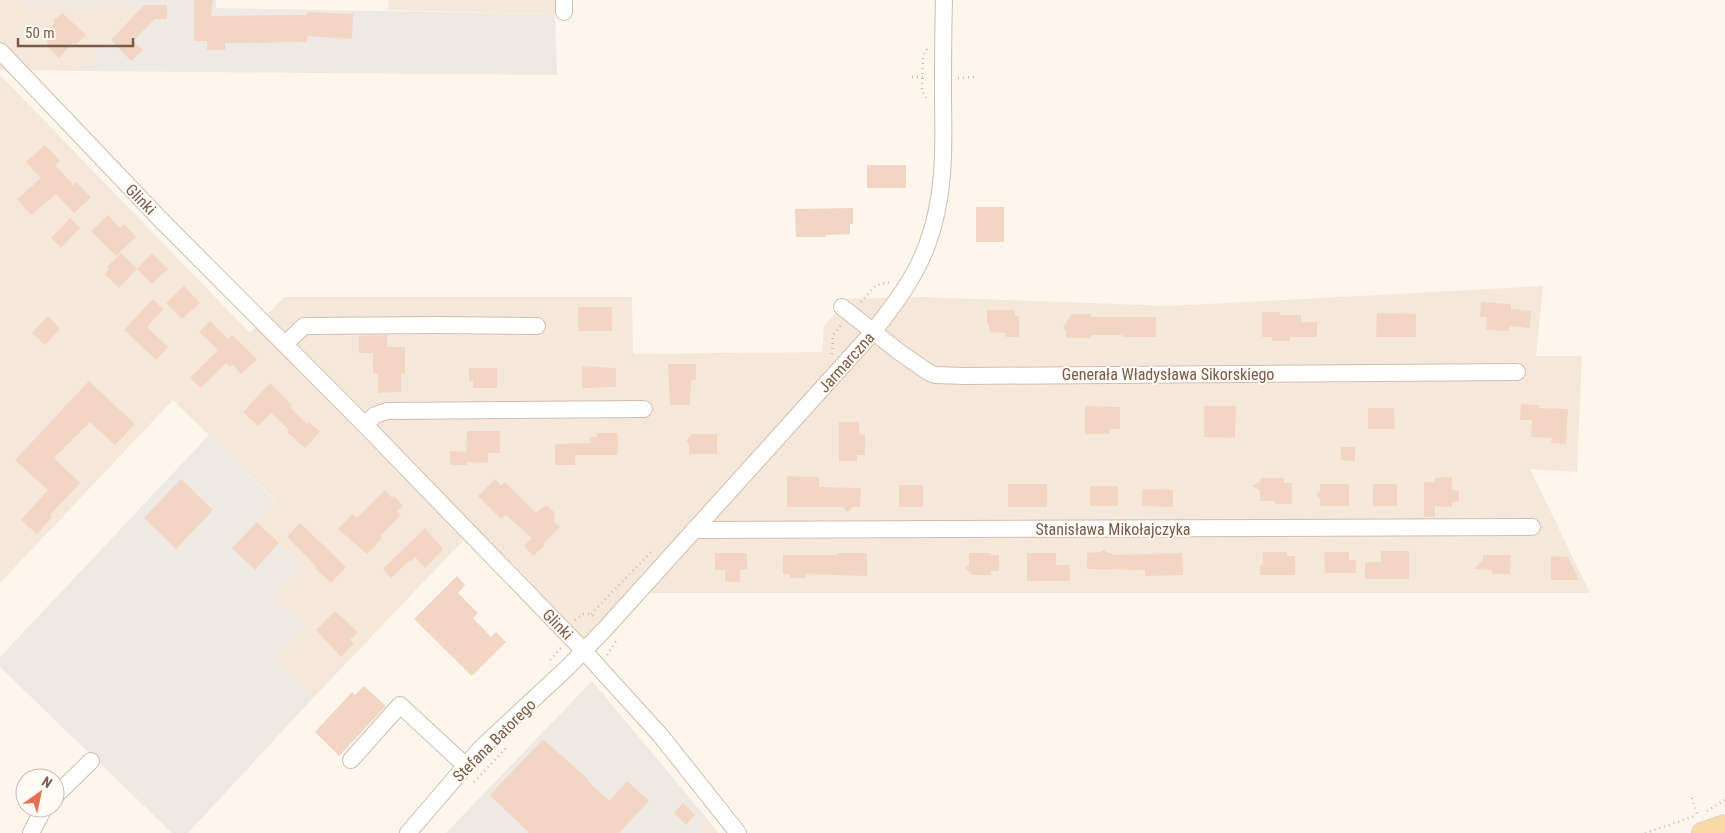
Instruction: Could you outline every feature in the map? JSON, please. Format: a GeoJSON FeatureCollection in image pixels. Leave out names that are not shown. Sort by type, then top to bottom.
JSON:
{"type":"FeatureCollection","features":[{"type":"Feature","properties":{"kind":"main road"},"geometry":{"type":"LineString","coordinates":[[1702,833],[1725,825]]}},
{"type":"Feature","properties":{"kind":"street","name":"Jarmarczna"},"geometry":{"type":"LineString","coordinates":[[584,651],[873,332],[900,297],[916,269],[927,246],[939,200],[944,151],[944,0]]}},
{"type":"Feature","properties":{"kind":"street","name":"Glinki"},"geometry":{"type":"LineString","coordinates":[[0,51],[162,221],[365,425],[584,651],[661,736],[738,833]]}},
{"type":"Feature","properties":{"kind":"street","name":"Generała Władysława Sikorskiego"},"geometry":{"type":"LineString","coordinates":[[846,310],[873,332],[928,372],[935,375],[1517,372]]}},
{"type":"Feature","properties":{"kind":"street"},"geometry":{"type":"LineString","coordinates":[[285,344],[304,326],[537,326]]}},
{"type":"Feature","properties":{"kind":"street"},"geometry":{"type":"LineString","coordinates":[[365,425],[375,415],[387,411],[644,409]]}},
{"type":"Feature","properties":{"kind":"street","name":"Stanisława Mikołajczyka"},"geometry":{"type":"LineString","coordinates":[[694,530],[1532,527]]}},
{"type":"Feature","properties":{"kind":"street","name":"Stefana Batorego"},"geometry":{"type":"LineString","coordinates":[[408,833],[482,748],[584,651]]}},
{"type":"Feature","properties":{"kind":"street"},"geometry":{"type":"LineString","coordinates":[[351,760],[400,705],[466,766]]}},
{"type":"Feature","properties":{"kind":"street"},"geometry":{"type":"LineString","coordinates":[[65,786],[91,761]]}},
{"type":"Feature","properties":{"kind":"street"},"geometry":{"type":"LineString","coordinates":[[31,833],[39,818]]}},
{"type":"Feature","properties":{"kind":"path"},"geometry":{"type":"LineString","coordinates":[[928,48],[923,56],[922,91],[930,103]]}},
{"type":"Feature","properties":{"kind":"path"},"geometry":{"type":"LineString","coordinates":[[832,356],[833,335],[846,310],[876,285],[893,281]]}},
{"type":"Feature","properties":{"kind":"path"},"geometry":{"type":"LineString","coordinates":[[591,614],[659,544]]}},
{"type":"Feature","properties":{"kind":"path"},"geometry":{"type":"LineString","coordinates":[[1644,833],[1705,812],[1725,800]]}},
{"type":"Feature","properties":{"kind":"shaded area"},"geometry":{"type":"Polygon","coordinates":[[[0,0],[25,0],[28,5],[143,6],[79,71],[0,69],[0,0]]]}},
{"type":"Feature","properties":{"kind":"shaded area"},"geometry":{"type":"Polygon","coordinates":[[[25,0],[216,0],[216,8],[555,14],[557,75],[79,71],[142,7],[27,5],[25,0]]]}},
{"type":"Feature","properties":{"kind":"shaded area"},"geometry":{"type":"Polygon","coordinates":[[[389,0],[555,0],[555,14],[388,10],[389,0]]]}},
{"type":"Feature","properties":{"kind":"shaded area"},"geometry":{"type":"Polygon","coordinates":[[[0,75],[250,333],[284,297],[632,297],[633,354],[822,352],[824,326],[847,299],[924,297],[1170,306],[1543,286],[1536,356],[1582,356],[1577,472],[1530,469],[1590,593],[629,593],[585,642],[475,528],[313,698],[275,660],[274,597],[257,522],[275,500],[173,400],[0,583],[0,75]]]}},
{"type":"Feature","properties":{"kind":"shaded area"},"geometry":{"type":"Polygon","coordinates":[[[209,435],[275,501],[257,522],[302,567],[274,597],[307,628],[275,660],[313,698],[188,833],[172,833],[0,667],[0,657],[209,435]]]}},
{"type":"Feature","properties":{"kind":"shaded area"},"geometry":{"type":"Polygon","coordinates":[[[592,681],[709,821],[699,833],[446,833],[592,681]]]}},
{"type":"Feature","properties":{"kind":"shaded area"},"geometry":{"type":"Polygon","coordinates":[[[709,821],[718,833],[699,833],[709,821]]]}},
{"type":"Feature","properties":{"kind":"building"},"geometry":{"type":"Polygon","coordinates":[[[194,0],[213,0],[211,16],[307,15],[307,12],[353,14],[352,39],[307,36],[307,42],[225,43],[225,50],[207,50],[207,41],[194,41],[194,0]]]}},
{"type":"Feature","properties":{"kind":"building"},"geometry":{"type":"Polygon","coordinates":[[[144,5],[167,5],[167,19],[155,19],[133,41],[143,50],[131,61],[111,40],[144,5]]]}},
{"type":"Feature","properties":{"kind":"building"},"geometry":{"type":"Polygon","coordinates":[[[62,13],[86,35],[75,45],[73,43],[59,58],[46,45],[48,42],[42,36],[55,23],[53,21],[62,13]]]}},
{"type":"Feature","properties":{"kind":"building"},"geometry":{"type":"Polygon","coordinates":[[[45,145],[60,161],[55,165],[73,185],[76,182],[91,197],[74,213],[56,194],[31,215],[17,199],[41,178],[26,162],[45,145]]]}},
{"type":"Feature","properties":{"kind":"building"},"geometry":{"type":"Polygon","coordinates":[[[867,165],[906,165],[906,188],[867,188],[867,165]]]}},
{"type":"Feature","properties":{"kind":"building"},"geometry":{"type":"Polygon","coordinates":[[[976,207],[1004,207],[1004,242],[976,242],[976,207]]]}},
{"type":"Feature","properties":{"kind":"building"},"geometry":{"type":"Polygon","coordinates":[[[853,208],[853,224],[850,224],[850,234],[826,235],[826,237],[796,237],[795,209],[853,208]]]}},
{"type":"Feature","properties":{"kind":"building"},"geometry":{"type":"Polygon","coordinates":[[[108,215],[120,228],[124,224],[136,237],[116,256],[91,231],[108,215]]]}},
{"type":"Feature","properties":{"kind":"building"},"geometry":{"type":"Polygon","coordinates":[[[70,218],[80,228],[61,248],[51,238],[70,218]]]}},
{"type":"Feature","properties":{"kind":"building"},"geometry":{"type":"Polygon","coordinates":[[[121,253],[137,269],[119,288],[105,274],[109,269],[107,267],[121,253]]]}},
{"type":"Feature","properties":{"kind":"building"},"geometry":{"type":"Polygon","coordinates":[[[152,253],[168,269],[152,284],[137,269],[152,253]]]}},
{"type":"Feature","properties":{"kind":"building"},"geometry":{"type":"Polygon","coordinates":[[[184,286],[200,303],[182,319],[166,303],[184,286]]]}},
{"type":"Feature","properties":{"kind":"building"},"geometry":{"type":"Polygon","coordinates":[[[153,299],[163,309],[147,327],[168,347],[156,360],[124,330],[153,299]]]}},
{"type":"Feature","properties":{"kind":"building"},"geometry":{"type":"Polygon","coordinates":[[[1481,302],[1511,304],[1511,309],[1531,311],[1530,328],[1509,326],[1509,331],[1486,330],[1487,317],[1480,317],[1481,302]]]}},
{"type":"Feature","properties":{"kind":"building"},"geometry":{"type":"Polygon","coordinates":[[[578,307],[612,307],[612,331],[578,331],[578,307]]]}},
{"type":"Feature","properties":{"kind":"building"},"geometry":{"type":"Polygon","coordinates":[[[987,310],[1015,310],[1015,316],[1019,316],[1019,337],[1006,337],[1006,333],[990,332],[989,325],[987,324],[987,310]]]}},
{"type":"Feature","properties":{"kind":"building"},"geometry":{"type":"Polygon","coordinates":[[[1262,312],[1280,312],[1280,315],[1301,315],[1301,322],[1317,322],[1317,337],[1290,337],[1290,341],[1272,341],[1272,337],[1262,337],[1262,312]]]}},
{"type":"Feature","properties":{"kind":"building"},"geometry":{"type":"Polygon","coordinates":[[[1377,313],[1416,314],[1416,337],[1376,337],[1377,313]]]}},
{"type":"Feature","properties":{"kind":"building"},"geometry":{"type":"Polygon","coordinates":[[[1072,314],[1091,314],[1091,317],[1156,317],[1156,337],[1091,335],[1091,338],[1066,338],[1066,331],[1063,327],[1072,314]]]}},
{"type":"Feature","properties":{"kind":"building"},"geometry":{"type":"Polygon","coordinates":[[[48,316],[60,329],[45,345],[32,333],[48,316]]]}},
{"type":"Feature","properties":{"kind":"building"},"geometry":{"type":"Polygon","coordinates":[[[210,321],[228,339],[232,335],[257,359],[241,374],[232,364],[230,367],[226,363],[201,388],[190,378],[218,350],[199,332],[210,321]]]}},
{"type":"Feature","properties":{"kind":"building"},"geometry":{"type":"Polygon","coordinates":[[[387,335],[387,347],[405,347],[405,373],[401,374],[401,392],[378,393],[378,374],[373,374],[373,353],[359,353],[359,336],[387,335]]]}},
{"type":"Feature","properties":{"kind":"building"},"geometry":{"type":"Polygon","coordinates":[[[668,364],[696,364],[696,380],[691,380],[690,405],[670,405],[668,364]]]}},
{"type":"Feature","properties":{"kind":"building"},"geometry":{"type":"Polygon","coordinates":[[[582,366],[616,368],[616,387],[582,388],[582,366]]]}},
{"type":"Feature","properties":{"kind":"building"},"geometry":{"type":"Polygon","coordinates":[[[469,368],[497,368],[497,388],[473,388],[473,381],[469,381],[469,368]]]}},
{"type":"Feature","properties":{"kind":"building"},"geometry":{"type":"Polygon","coordinates":[[[89,381],[135,424],[115,445],[90,422],[54,458],[80,483],[50,515],[52,517],[37,534],[21,520],[48,490],[15,460],[89,381]]]}},
{"type":"Feature","properties":{"kind":"building"},"geometry":{"type":"Polygon","coordinates":[[[270,383],[292,405],[290,407],[307,424],[309,422],[320,432],[305,448],[287,432],[289,430],[271,413],[258,426],[243,412],[270,383]]]}},
{"type":"Feature","properties":{"kind":"building"},"geometry":{"type":"Polygon","coordinates":[[[1521,404],[1540,405],[1539,408],[1568,409],[1566,444],[1551,443],[1552,438],[1531,437],[1532,420],[1520,420],[1521,404]]]}},
{"type":"Feature","properties":{"kind":"building"},"geometry":{"type":"Polygon","coordinates":[[[1085,406],[1120,407],[1120,429],[1110,429],[1110,434],[1085,434],[1085,406]]]}},
{"type":"Feature","properties":{"kind":"building"},"geometry":{"type":"Polygon","coordinates":[[[1204,406],[1236,406],[1235,438],[1204,437],[1204,406]]]}},
{"type":"Feature","properties":{"kind":"building"},"geometry":{"type":"Polygon","coordinates":[[[1368,408],[1394,408],[1395,429],[1368,429],[1368,408]]]}},
{"type":"Feature","properties":{"kind":"building"},"geometry":{"type":"Polygon","coordinates":[[[839,422],[859,422],[859,434],[865,435],[865,455],[857,455],[857,461],[839,461],[839,422]]]}},
{"type":"Feature","properties":{"kind":"building"},"geometry":{"type":"Polygon","coordinates":[[[467,431],[500,431],[500,453],[488,453],[488,463],[467,462],[467,465],[450,465],[450,451],[466,452],[467,431]]]}},
{"type":"Feature","properties":{"kind":"building"},"geometry":{"type":"Polygon","coordinates":[[[597,433],[618,433],[618,455],[575,455],[575,465],[555,465],[555,444],[591,443],[590,437],[597,437],[597,433]]]}},
{"type":"Feature","properties":{"kind":"building"},"geometry":{"type":"Polygon","coordinates":[[[692,434],[717,434],[717,454],[689,454],[689,444],[686,441],[692,434]]]}},
{"type":"Feature","properties":{"kind":"building"},"geometry":{"type":"Polygon","coordinates":[[[1341,447],[1355,447],[1355,461],[1341,460],[1341,447]]]}},
{"type":"Feature","properties":{"kind":"building"},"geometry":{"type":"Polygon","coordinates":[[[787,476],[819,477],[819,487],[861,488],[860,507],[852,507],[848,512],[843,507],[787,507],[787,476]]]}},
{"type":"Feature","properties":{"kind":"building"},"geometry":{"type":"Polygon","coordinates":[[[1452,477],[1452,490],[1459,490],[1459,502],[1452,502],[1452,507],[1435,506],[1435,517],[1424,517],[1424,482],[1435,482],[1435,478],[1452,477]]]}},
{"type":"Feature","properties":{"kind":"building"},"geometry":{"type":"Polygon","coordinates":[[[1261,478],[1284,478],[1284,483],[1292,483],[1292,504],[1275,504],[1275,501],[1260,501],[1260,490],[1252,486],[1260,482],[1261,478]]]}},
{"type":"Feature","properties":{"kind":"building"},"geometry":{"type":"Polygon","coordinates":[[[181,479],[213,510],[176,549],[144,518],[181,479]]]}},
{"type":"Feature","properties":{"kind":"building"},"geometry":{"type":"Polygon","coordinates":[[[495,479],[501,486],[505,482],[536,513],[543,507],[548,506],[555,513],[554,522],[560,527],[533,556],[524,546],[532,538],[506,515],[501,519],[478,496],[495,479]]]}},
{"type":"Feature","properties":{"kind":"building"},"geometry":{"type":"Polygon","coordinates":[[[1008,484],[1047,484],[1047,507],[1008,507],[1008,484]]]}},
{"type":"Feature","properties":{"kind":"building"},"geometry":{"type":"Polygon","coordinates":[[[1320,484],[1349,484],[1349,506],[1320,506],[1320,499],[1316,495],[1320,491],[1320,484]]]}},
{"type":"Feature","properties":{"kind":"building"},"geometry":{"type":"Polygon","coordinates":[[[1373,484],[1397,484],[1397,506],[1373,506],[1373,484]]]}},
{"type":"Feature","properties":{"kind":"building"},"geometry":{"type":"Polygon","coordinates":[[[899,485],[923,485],[923,507],[899,507],[899,485]]]}},
{"type":"Feature","properties":{"kind":"building"},"geometry":{"type":"Polygon","coordinates":[[[1090,486],[1118,486],[1118,506],[1090,506],[1090,486]]]}},
{"type":"Feature","properties":{"kind":"building"},"geometry":{"type":"Polygon","coordinates":[[[1142,489],[1173,490],[1173,507],[1142,506],[1142,489]]]}},
{"type":"Feature","properties":{"kind":"building"},"geometry":{"type":"Polygon","coordinates":[[[385,490],[403,506],[397,511],[401,515],[380,536],[382,538],[367,554],[338,529],[352,514],[357,518],[385,490]]]}},
{"type":"Feature","properties":{"kind":"building"},"geometry":{"type":"Polygon","coordinates":[[[257,522],[279,543],[255,570],[232,548],[257,522]]]}},
{"type":"Feature","properties":{"kind":"building"},"geometry":{"type":"Polygon","coordinates":[[[300,523],[346,567],[331,583],[287,537],[300,523]]]}},
{"type":"Feature","properties":{"kind":"building"},"geometry":{"type":"Polygon","coordinates":[[[425,528],[443,549],[425,568],[415,557],[391,578],[383,569],[425,528]]]}},
{"type":"Feature","properties":{"kind":"building"},"geometry":{"type":"Polygon","coordinates":[[[1104,550],[1107,553],[1112,553],[1112,555],[1182,553],[1183,575],[1145,576],[1145,570],[1087,569],[1087,553],[1104,550]]]}},
{"type":"Feature","properties":{"kind":"building"},"geometry":{"type":"Polygon","coordinates":[[[1381,551],[1409,551],[1409,579],[1365,579],[1365,562],[1381,562],[1381,551]]]}},
{"type":"Feature","properties":{"kind":"building"},"geometry":{"type":"Polygon","coordinates":[[[1263,552],[1287,552],[1287,556],[1295,556],[1295,575],[1260,575],[1260,566],[1263,564],[1263,552]]]}},
{"type":"Feature","properties":{"kind":"building"},"geometry":{"type":"Polygon","coordinates":[[[1324,552],[1349,552],[1349,560],[1356,560],[1356,573],[1325,573],[1324,552]]]}},
{"type":"Feature","properties":{"kind":"building"},"geometry":{"type":"Polygon","coordinates":[[[715,553],[747,553],[747,569],[740,570],[740,582],[725,582],[725,570],[715,570],[715,553]]]}},
{"type":"Feature","properties":{"kind":"building"},"geometry":{"type":"Polygon","coordinates":[[[837,553],[867,553],[867,576],[806,574],[805,578],[790,578],[790,574],[783,574],[783,555],[837,555],[837,553]]]}},
{"type":"Feature","properties":{"kind":"building"},"geometry":{"type":"Polygon","coordinates":[[[969,553],[999,555],[999,571],[991,571],[991,575],[972,575],[965,568],[969,565],[969,553]]]}},
{"type":"Feature","properties":{"kind":"building"},"geometry":{"type":"Polygon","coordinates":[[[1027,553],[1056,553],[1056,565],[1070,565],[1070,581],[1027,581],[1027,553]]]}},
{"type":"Feature","properties":{"kind":"building"},"geometry":{"type":"Polygon","coordinates":[[[1483,555],[1511,555],[1510,574],[1492,574],[1492,570],[1474,569],[1483,560],[1483,555]]]}},
{"type":"Feature","properties":{"kind":"building"},"geometry":{"type":"Polygon","coordinates":[[[1551,556],[1568,557],[1579,580],[1551,580],[1551,556]]]}},
{"type":"Feature","properties":{"kind":"building"},"geometry":{"type":"Polygon","coordinates":[[[457,576],[465,585],[458,593],[478,613],[473,618],[491,637],[496,632],[506,642],[472,676],[414,619],[457,576]]]}},
{"type":"Feature","properties":{"kind":"building"},"geometry":{"type":"Polygon","coordinates":[[[335,611],[358,632],[350,640],[354,643],[341,657],[316,630],[335,611]]]}},
{"type":"Feature","properties":{"kind":"building"},"geometry":{"type":"Polygon","coordinates":[[[364,686],[386,706],[339,756],[315,732],[352,692],[355,695],[364,686]]]}},
{"type":"Feature","properties":{"kind":"building"},"geometry":{"type":"Polygon","coordinates":[[[543,739],[589,780],[609,801],[627,781],[649,801],[619,833],[529,833],[490,795],[543,739]]]}},
{"type":"Feature","properties":{"kind":"building"},"geometry":{"type":"Polygon","coordinates":[[[683,803],[695,815],[686,825],[674,813],[683,803]]]}}]}
